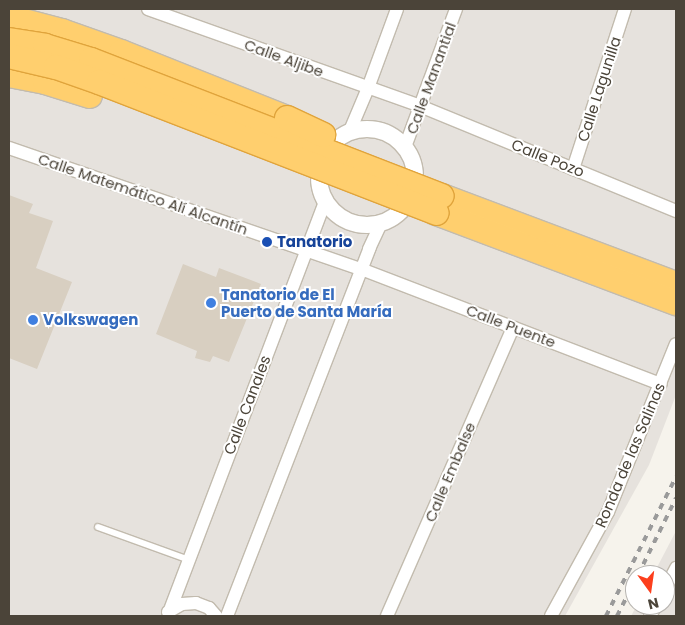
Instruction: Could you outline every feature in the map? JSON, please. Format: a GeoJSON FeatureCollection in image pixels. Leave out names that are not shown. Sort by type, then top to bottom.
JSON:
{"type":"FeatureCollection","features":[{"type":"Feature","properties":{"kind":"highway"},"geometry":{"type":"LineString","coordinates":[[9,17],[62,31],[121,52],[288,118],[367,156],[378,182]]}},
{"type":"Feature","properties":{"kind":"highway"},"geometry":{"type":"LineString","coordinates":[[9,40],[45,46],[91,60],[378,182]]}},
{"type":"Feature","properties":{"kind":"highway"},"geometry":{"type":"LineString","coordinates":[[9,56],[56,67],[99,82],[378,182],[668,290]]}},
{"type":"Feature","properties":{"kind":"highway"},"geometry":{"type":"LineString","coordinates":[[9,75],[45,82],[90,96],[268,165],[337,185],[378,182]]}},
{"type":"Feature","properties":{"kind":"street","name":"Calle Aljibe"},"geometry":{"type":"LineString","coordinates":[[148,9],[420,106]]}},
{"type":"Feature","properties":{"kind":"street"},"geometry":{"type":"LineString","coordinates":[[349,132],[368,88],[397,9]]}},
{"type":"Feature","properties":{"kind":"street","name":"Calle Manantial"},"geometry":{"type":"LineString","coordinates":[[405,148],[456,9]]}},
{"type":"Feature","properties":{"kind":"street","name":"Calle Lagunilla"},"geometry":{"type":"LineString","coordinates":[[574,169],[626,9]]}},
{"type":"Feature","properties":{"kind":"street","name":"Calle Pozo"},"geometry":{"type":"LineString","coordinates":[[420,106],[676,211]]}},
{"type":"Feature","properties":{"kind":"street"},"geometry":{"type":"LineString","coordinates":[[361,129],[385,132],[405,148],[412,159],[415,185],[411,198],[393,218],[381,223],[368,225],[343,219],[325,201],[320,188],[321,162],[327,149],[337,139],[349,132],[361,129]]}},
{"type":"Feature","properties":{"kind":"street","name":"Calle Matemático Alí Alcantín"},"geometry":{"type":"LineString","coordinates":[[9,148],[361,269]]}},
{"type":"Feature","properties":{"kind":"street","name":"Calle Canales"},"geometry":{"type":"LineString","coordinates":[[167,613],[189,560],[325,201]]}},
{"type":"Feature","properties":{"kind":"street"},"geometry":{"type":"LineString","coordinates":[[227,616],[361,269],[381,223]]}},
{"type":"Feature","properties":{"kind":"street","name":"Calle Puente"},"geometry":{"type":"LineString","coordinates":[[361,269],[661,384]]}},
{"type":"Feature","properties":{"kind":"street","name":"Calle Embalse"},"geometry":{"type":"LineString","coordinates":[[387,616],[513,327]]}},
{"type":"Feature","properties":{"kind":"street","name":"Ronda de las Salinas"},"geometry":{"type":"LineString","coordinates":[[551,616],[608,512],[676,344]]}},
{"type":"Feature","properties":{"kind":"street"},"geometry":{"type":"LineString","coordinates":[[167,613],[182,604],[196,603],[209,608],[216,616]]}},
{"type":"Feature","properties":{"kind":"lane"},"geometry":{"type":"LineString","coordinates":[[98,527],[189,560]]}},
{"type":"Feature","properties":{"kind":"shaded area"},"geometry":{"type":"Polygon","coordinates":[[[9,9],[676,9],[676,395],[649,465],[565,616],[9,616],[9,9]]]}},
{"type":"Feature","properties":{"kind":"shaded area"},"geometry":{"type":"Polygon","coordinates":[[[676,531],[676,616],[631,616],[675,615],[675,565],[658,565],[676,531]]]}},
{"type":"Feature","properties":{"kind":"building","name":"Volkswagen"},"geometry":{"type":"Polygon","coordinates":[[[9,195],[33,204],[29,213],[53,221],[36,268],[72,282],[37,369],[9,358],[9,195]]]}},
{"type":"Feature","properties":{"kind":"building","name":"Tanatorio de El Puerto de Santa María"},"geometry":{"type":"Polygon","coordinates":[[[183,264],[216,277],[219,268],[261,284],[229,362],[213,356],[210,362],[195,358],[197,351],[156,334],[183,264]]]}},
{"type":"Feature","properties":{"kind":"railway"},"geometry":{"type":"LineString","coordinates":[[606,616],[676,477]]}},
{"type":"Feature","properties":{"kind":"railway"},"geometry":{"type":"LineString","coordinates":[[643,565],[676,498]]}},
{"type":"Feature","properties":{"kind":"railway"},"geometry":{"type":"LineString","coordinates":[[617,616],[625,600]]}},
{"type":"Feature","properties":{"kind":"place","name":"Tanatorio"},"geometry":{"type":"Point","coordinates":[267,242]}},
{"type":"Feature","properties":{"kind":"place","name":"Tanatorio de El Puerto de Santa María"},"geometry":{"type":"Point","coordinates":[211,303]}},
{"type":"Feature","properties":{"kind":"place","name":"Volkswagen"},"geometry":{"type":"Point","coordinates":[33,320]}}]}
